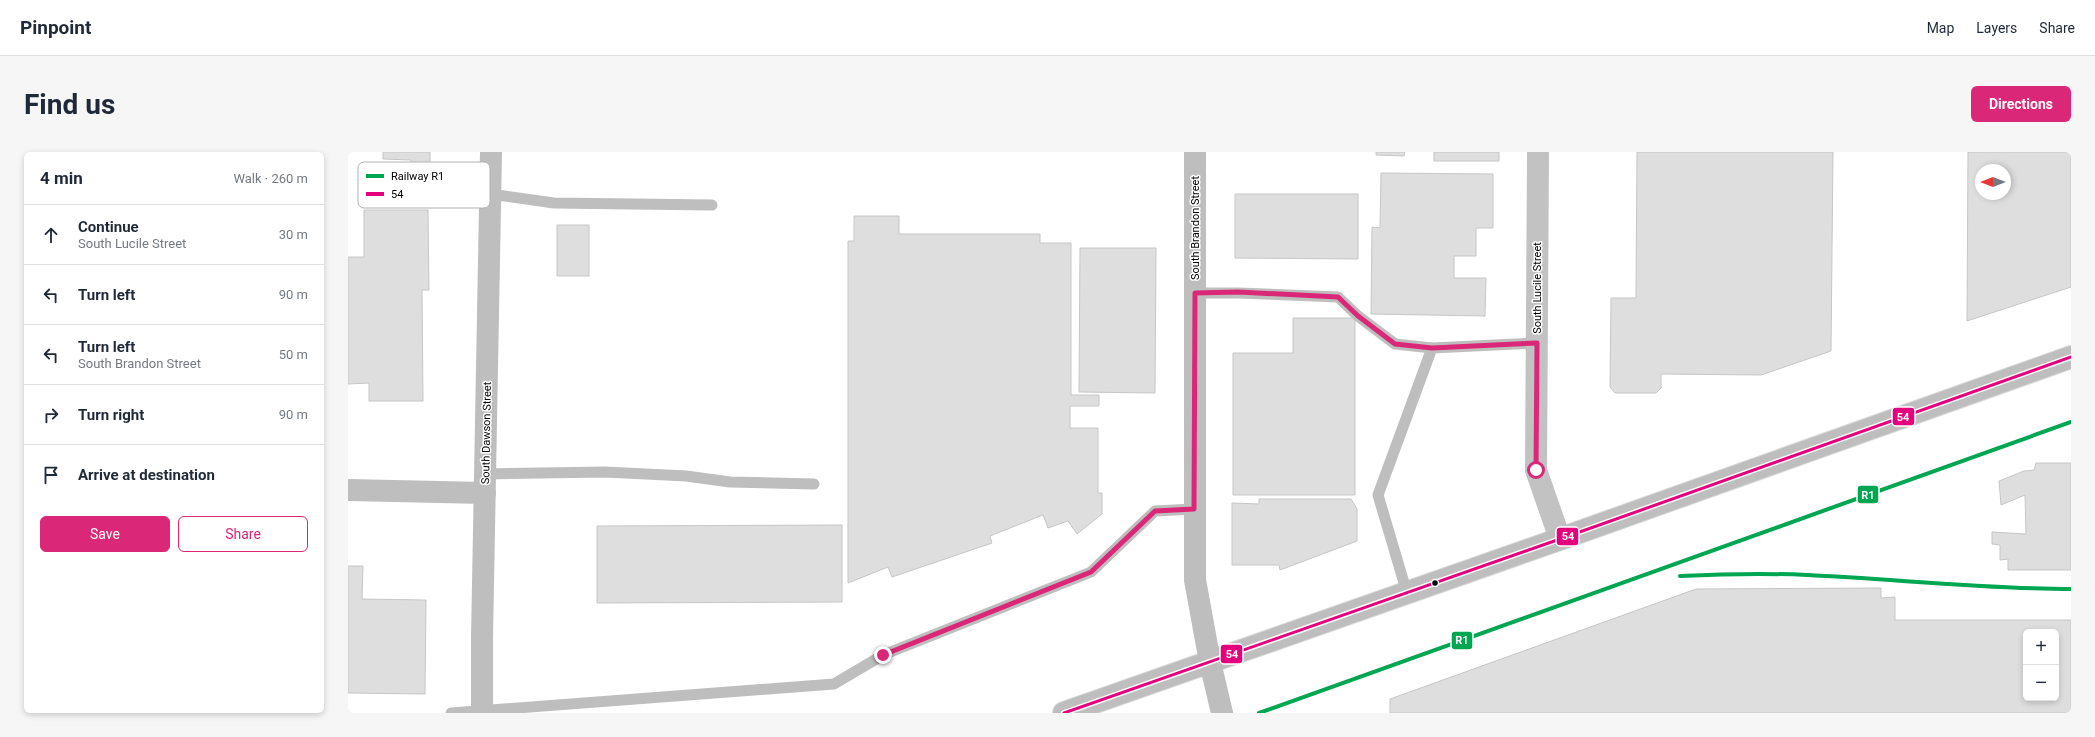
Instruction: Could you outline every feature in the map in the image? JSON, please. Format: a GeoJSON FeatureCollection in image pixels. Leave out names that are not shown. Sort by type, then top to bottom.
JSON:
{"type":"FeatureCollection","features":[{"type":"Feature","properties":{"kind":"main road","name":"South Dawson Street"},"geometry":{"type":"LineString","coordinates":[[490,194],[491,152]]}},
{"type":"Feature","properties":{"kind":"main road","name":"South Brandon Street"},"geometry":{"type":"LineString","coordinates":[[1195,152],[1195,580],[1210,662],[1222,713]]}},
{"type":"Feature","properties":{"kind":"main road","name":"South Dawson Street"},"geometry":{"type":"LineString","coordinates":[[482,712],[490,208]]}},
{"type":"Feature","properties":{"kind":"main road"},"geometry":{"type":"LineString","coordinates":[[1064,713],[1560,539],[2071,357]]}},
{"type":"Feature","properties":{"kind":"main road"},"geometry":{"type":"LineString","coordinates":[[348,490],[485,484]]}},
{"type":"Feature","properties":{"kind":"street","name":"South Lucile Street"},"geometry":{"type":"LineString","coordinates":[[1538,152],[1536,470],[1560,539]]}},
{"type":"Feature","properties":{"kind":"lane"},"geometry":{"type":"LineString","coordinates":[[490,194],[554,203],[712,205]]}},
{"type":"Feature","properties":{"kind":"lane"},"geometry":{"type":"LineString","coordinates":[[1195,293],[1238,292],[1338,297],[1358,316],[1395,344],[1432,348],[1537,343]]}},
{"type":"Feature","properties":{"kind":"lane"},"geometry":{"type":"LineString","coordinates":[[1407,593],[1378,496],[1432,348]]}},
{"type":"Feature","properties":{"kind":"lane"},"geometry":{"type":"LineString","coordinates":[[485,484],[605,472],[686,476],[730,482],[814,484]]}},
{"type":"Feature","properties":{"kind":"lane"},"geometry":{"type":"LineString","coordinates":[[451,713],[482,712],[834,684],[883,655],[1091,572],[1155,511],[1194,509]]}},
{"type":"Feature","properties":{"kind":"building"},"geometry":{"type":"Polygon","coordinates":[[[383,152],[430,152],[430,162],[411,162],[411,160],[383,159],[383,152]]]}},
{"type":"Feature","properties":{"kind":"building"},"geometry":{"type":"Polygon","coordinates":[[[1376,152],[1405,152],[1404,156],[1376,155],[1376,152]]]}},
{"type":"Feature","properties":{"kind":"building"},"geometry":{"type":"Polygon","coordinates":[[[1434,152],[1499,152],[1499,161],[1434,161],[1434,152]]]}},
{"type":"Feature","properties":{"kind":"building"},"geometry":{"type":"Polygon","coordinates":[[[1637,152],[1833,152],[1831,351],[1761,375],[1661,374],[1661,388],[1656,393],[1615,393],[1610,387],[1611,298],[1636,298],[1637,152]]]}},
{"type":"Feature","properties":{"kind":"building"},"geometry":{"type":"Polygon","coordinates":[[[1968,152],[2071,152],[2071,287],[1967,321],[1968,152]]]}},
{"type":"Feature","properties":{"kind":"building"},"geometry":{"type":"Polygon","coordinates":[[[1381,173],[1493,174],[1493,228],[1476,228],[1476,256],[1454,256],[1454,278],[1486,278],[1485,316],[1371,314],[1372,227],[1380,228],[1381,173]]]}},
{"type":"Feature","properties":{"kind":"building"},"geometry":{"type":"Polygon","coordinates":[[[1235,194],[1358,194],[1358,259],[1235,258],[1235,194]]]}},
{"type":"Feature","properties":{"kind":"building"},"geometry":{"type":"Polygon","coordinates":[[[364,210],[428,210],[429,290],[422,290],[423,401],[369,401],[369,383],[348,384],[348,257],[364,257],[364,210]]]}},
{"type":"Feature","properties":{"kind":"building"},"geometry":{"type":"Polygon","coordinates":[[[854,216],[899,216],[899,234],[1040,234],[1040,243],[1071,243],[1071,395],[1099,395],[1099,406],[1070,406],[1070,428],[1098,428],[1098,493],[1102,493],[1102,514],[1077,534],[1068,521],[1048,528],[1043,515],[990,536],[992,543],[892,577],[888,567],[848,583],[848,241],[854,241],[854,216]]]}},
{"type":"Feature","properties":{"kind":"building"},"geometry":{"type":"Polygon","coordinates":[[[557,225],[589,225],[589,276],[557,276],[557,225]]]}},
{"type":"Feature","properties":{"kind":"building"},"geometry":{"type":"Polygon","coordinates":[[[1080,248],[1156,248],[1155,393],[1079,392],[1080,248]]]}},
{"type":"Feature","properties":{"kind":"building"},"geometry":{"type":"Polygon","coordinates":[[[1293,318],[1355,318],[1355,495],[1233,495],[1233,353],[1293,353],[1293,318]]]}},
{"type":"Feature","properties":{"kind":"building"},"geometry":{"type":"Polygon","coordinates":[[[2036,463],[2071,463],[2071,570],[2008,570],[2008,559],[2000,560],[2000,545],[1992,544],[1992,532],[2026,534],[2025,495],[2001,505],[1999,481],[2024,471],[2034,470],[2036,463]]]}},
{"type":"Feature","properties":{"kind":"building"},"geometry":{"type":"Polygon","coordinates":[[[1259,499],[1351,499],[1357,509],[1357,541],[1280,570],[1279,565],[1232,565],[1232,503],[1259,504],[1259,499]]]}},
{"type":"Feature","properties":{"kind":"building"},"geometry":{"type":"Polygon","coordinates":[[[842,525],[842,602],[597,603],[597,526],[842,525]]]}},
{"type":"Feature","properties":{"kind":"building"},"geometry":{"type":"Polygon","coordinates":[[[348,566],[363,566],[362,599],[426,600],[425,694],[348,693],[348,566]]]}},
{"type":"Feature","properties":{"kind":"building"},"geometry":{"type":"Polygon","coordinates":[[[1881,588],[1881,598],[1895,597],[1895,620],[2071,620],[2071,713],[1390,713],[1390,699],[1696,589],[1881,588]]]}},
{"type":"Feature","properties":{"kind":"rail line","name":"R1"},"geometry":{"type":"LineString","coordinates":[[1259,713],[2071,422]]}},
{"type":"Feature","properties":{"kind":"rail line","name":"R1"},"geometry":{"type":"LineString","coordinates":[[1680,576],[1791,574],[1939,584],[2038,589],[2071,589]]}},
{"type":"Feature","properties":{"kind":"transit line","name":"54"},"geometry":{"type":"LineString","coordinates":[[1064,713],[1560,539],[2071,357]]}},
{"type":"Feature","properties":{"kind":"route"},"geometry":{"type":"LineString","coordinates":[[883,655],[1091,572],[1155,511],[1194,509],[1195,293],[1238,292],[1338,297],[1358,316],[1395,344],[1432,348],[1537,343],[1536,470]]}}]}
